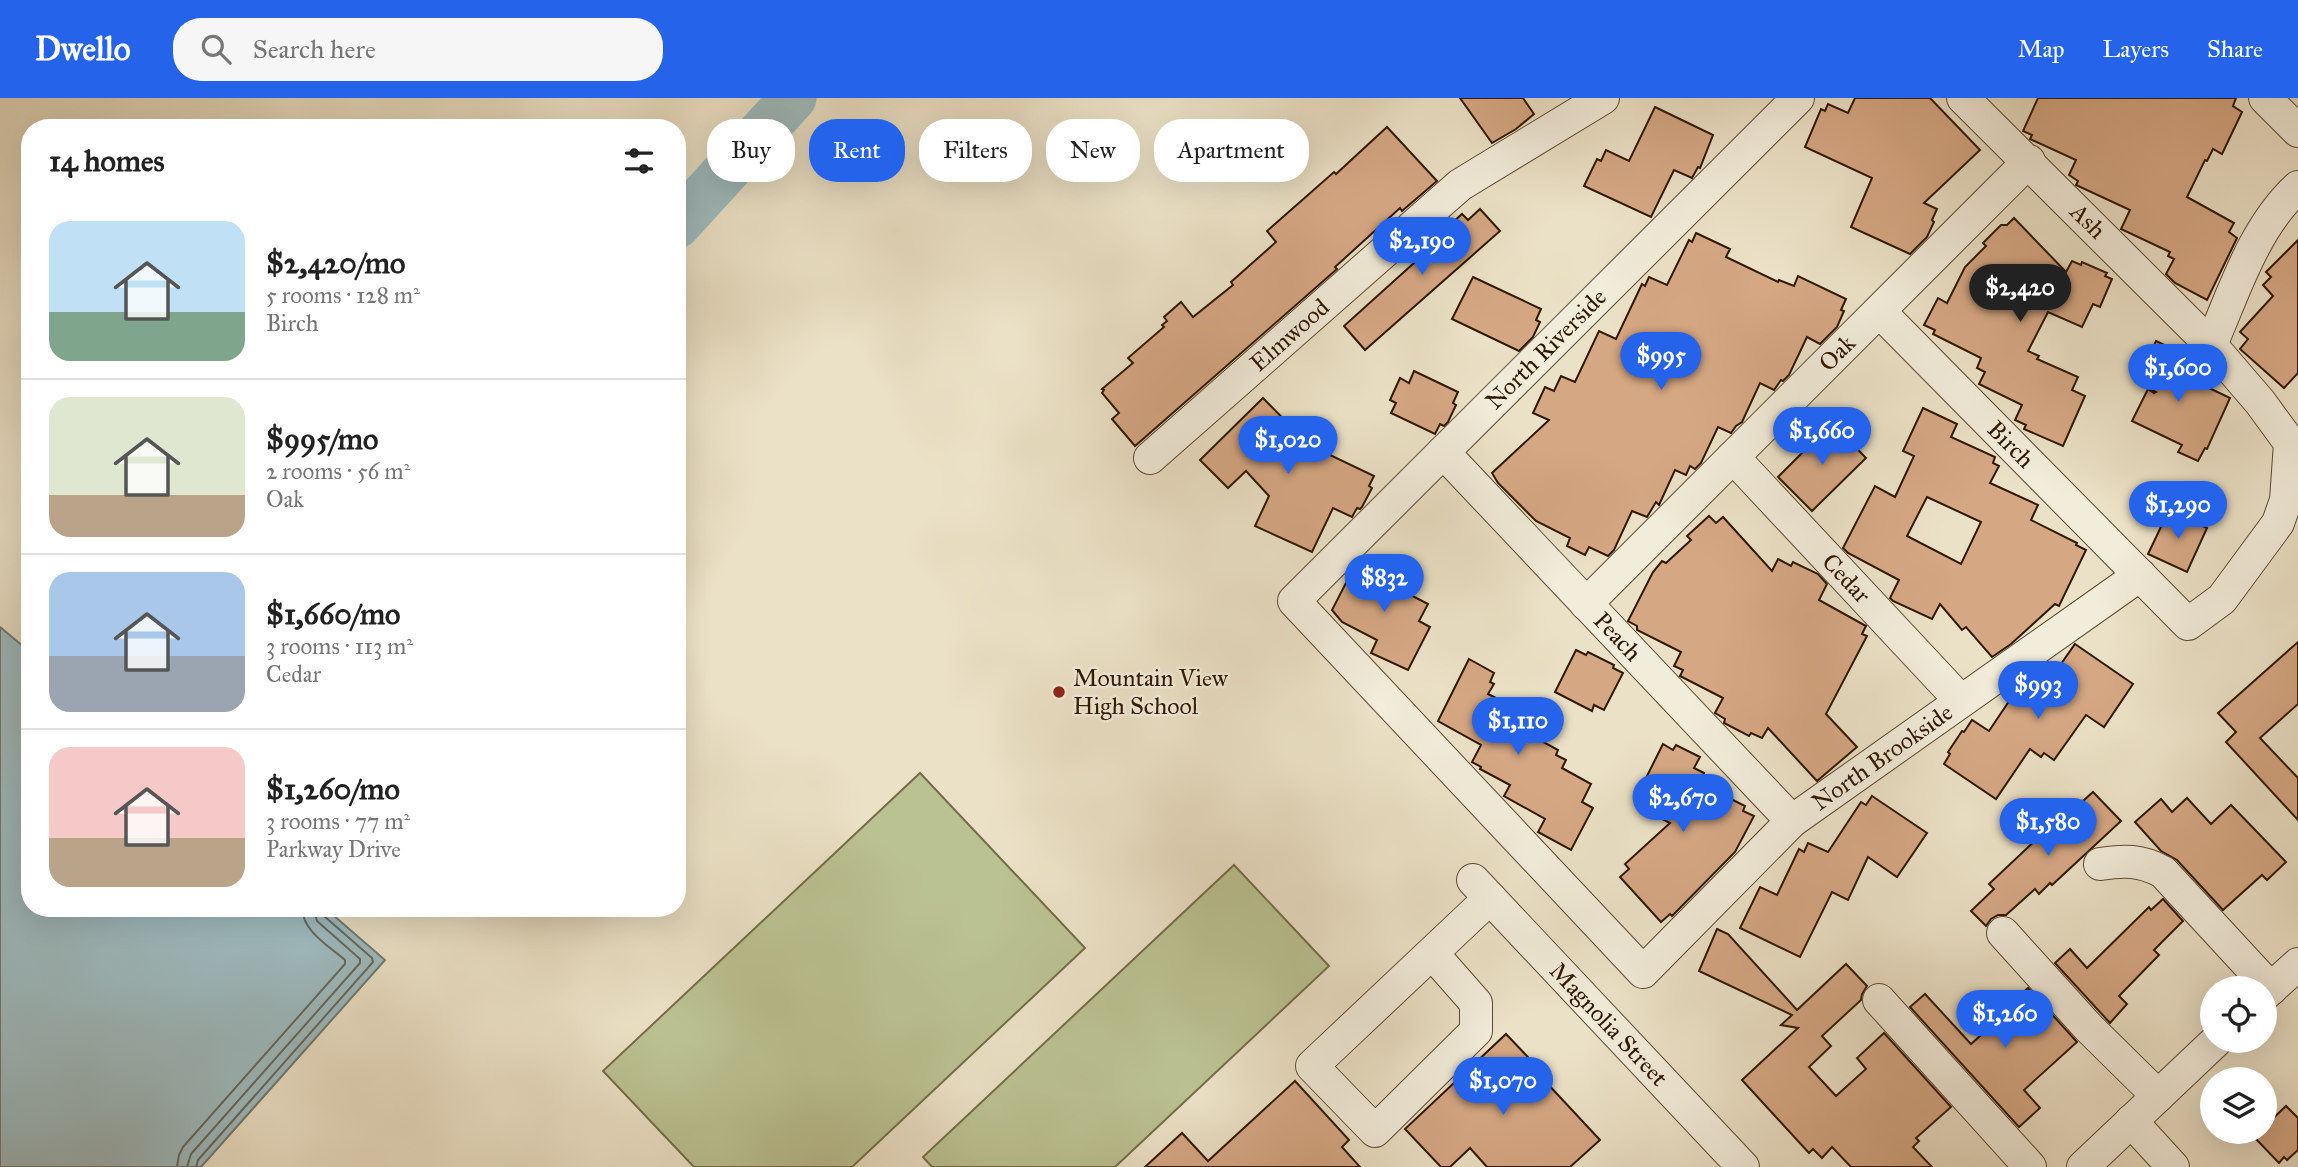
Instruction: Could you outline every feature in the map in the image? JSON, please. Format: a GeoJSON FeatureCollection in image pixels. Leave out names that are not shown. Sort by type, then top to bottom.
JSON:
{"type":"FeatureCollection","features":[{"type":"Feature","properties":{"kind":"street","name":"Elmwood"},"geometry":{"type":"LineString","coordinates":[[1150,458],[1460,185],[1603,98]]}},
{"type":"Feature","properties":{"kind":"street","name":"North Riverside"},"geometry":{"type":"LineString","coordinates":[[1643,972],[1294,601],[1798,98]]}},
{"type":"Feature","properties":{"kind":"street","name":"Ash"},"geometry":{"type":"LineString","coordinates":[[1963,98],[2211,345]]}},
{"type":"Feature","properties":{"kind":"street"},"geometry":{"type":"LineString","coordinates":[[2265,98],[2298,131]]}},
{"type":"Feature","properties":{"kind":"street","name":"Oak"},"geometry":{"type":"LineString","coordinates":[[1586,604],[2028,161]]}},
{"type":"Feature","properties":{"kind":"street"},"geometry":{"type":"LineString","coordinates":[[2140,575],[2188,624],[2222,599],[2278,523],[2286,500],[2290,443],[2260,402],[2211,345],[2255,244],[2298,187]]}},
{"type":"Feature","properties":{"kind":"street","name":"Birch"},"geometry":{"type":"LineString","coordinates":[[1880,312],[2140,575]]}},
{"type":"Feature","properties":{"kind":"street","name":"Peach"},"geometry":{"type":"LineString","coordinates":[[1443,452],[1792,821]]}},
{"type":"Feature","properties":{"kind":"street","name":"Cedar"},"geometry":{"type":"LineString","coordinates":[[1733,457],[1961,701]]}},
{"type":"Feature","properties":{"kind":"street"},"geometry":{"type":"LineString","coordinates":[[2256,553],[2298,537]]}},
{"type":"Feature","properties":{"kind":"street","name":"North Brookside"},"geometry":{"type":"LineString","coordinates":[[1643,972],[1792,821],[2140,575]]}},
{"type":"Feature","properties":{"kind":"street"},"geometry":{"type":"LineString","coordinates":[[2100,864],[2127,860],[2150,864],[2163,872],[2254,976]]}},
{"type":"Feature","properties":{"kind":"street","name":"Magnolia Street"},"geometry":{"type":"LineString","coordinates":[[1432,953],[1482,889],[1737,1165]]}},
{"type":"Feature","properties":{"kind":"street"},"geometry":{"type":"LineString","coordinates":[[2003,933],[2088,1027],[2158,1096]]}},
{"type":"Feature","properties":{"kind":"street"},"geometry":{"type":"LineString","coordinates":[[1432,953],[1476,1003],[1476,1031],[1375,1131],[1312,1066],[1432,953]]}},
{"type":"Feature","properties":{"kind":"street"},"geometry":{"type":"LineString","coordinates":[[2277,984],[2298,964]]}},
{"type":"Feature","properties":{"kind":"street"},"geometry":{"type":"LineString","coordinates":[[1879,1000],[2030,1167]]}},
{"type":"Feature","properties":{"kind":"street"},"geometry":{"type":"LineString","coordinates":[[2082,1167],[2203,1053]]}},
{"type":"Feature","properties":{"kind":"street"},"geometry":{"type":"LineString","coordinates":[[2131,1121],[2173,1167]]}},
{"type":"Feature","properties":{"kind":"green space"},"geometry":{"type":"Polygon","coordinates":[[[920,773],[1085,948],[852,1167],[694,1167],[603,1071],[920,773]]]}},
{"type":"Feature","properties":{"kind":"green space"},"geometry":{"type":"Polygon","coordinates":[[[1234,865],[1329,966],[1115,1167],[932,1167],[923,1157],[1234,865]]]}},
{"type":"Feature","properties":{"kind":"water"},"geometry":{"type":"Polygon","coordinates":[[[0,627],[21,644],[21,917],[335,917],[385,960],[201,1167],[0,1167],[0,627]]]}},
{"type":"Feature","properties":{"kind":"building"},"geometry":{"type":"Polygon","coordinates":[[[1460,98],[1523,98],[1534,114],[1516,129],[1492,143],[1460,98]]]}},
{"type":"Feature","properties":{"kind":"building"},"geometry":{"type":"Polygon","coordinates":[[[1855,98],[1930,98],[1980,150],[1924,203],[1937,209],[1932,220],[1934,222],[1927,237],[1910,254],[1851,227],[1872,178],[1805,147],[1821,109],[1825,111],[1828,104],[1848,113],[1855,98]]]}},
{"type":"Feature","properties":{"kind":"building"},"geometry":{"type":"Polygon","coordinates":[[[2038,98],[2236,98],[2233,106],[2242,112],[2222,154],[2213,149],[2187,197],[2234,223],[2229,232],[2237,238],[2207,300],[2175,283],[2166,274],[2174,259],[2168,256],[2170,252],[2121,229],[2130,210],[2076,185],[2078,181],[2069,175],[2076,160],[2030,139],[2032,135],[2023,131],[2038,98]]]}},
{"type":"Feature","properties":{"kind":"building"},"geometry":{"type":"Polygon","coordinates":[[[1655,107],[1713,135],[1700,168],[1698,167],[1692,178],[1674,170],[1651,217],[1584,186],[1597,159],[1601,161],[1606,150],[1629,161],[1655,107]]]}},
{"type":"Feature","properties":{"kind":"building"},"geometry":{"type":"Polygon","coordinates":[[[1387,127],[1437,181],[1402,211],[1400,208],[1335,267],[1337,269],[1135,446],[1112,419],[1119,413],[1102,393],[1102,389],[1133,363],[1128,358],[1164,327],[1162,325],[1167,321],[1164,317],[1181,302],[1193,317],[1233,285],[1231,282],[1276,242],[1267,231],[1334,172],[1336,174],[1387,127]]]}},
{"type":"Feature","properties":{"kind":"building"},"geometry":{"type":"Polygon","coordinates":[[[1480,209],[1500,231],[1365,350],[1344,326],[1415,262],[1413,259],[1462,214],[1468,220],[1480,209]]]}},
{"type":"Feature","properties":{"kind":"building"},"geometry":{"type":"Polygon","coordinates":[[[2014,218],[2066,272],[2072,261],[2081,265],[2082,262],[2107,273],[2105,276],[2112,279],[2100,307],[2093,304],[2082,327],[2048,312],[2028,351],[2039,356],[2037,359],[2078,377],[2072,390],[2085,396],[2063,446],[2024,429],[2026,425],[2015,420],[2022,405],[1979,384],[1985,372],[1977,368],[1981,358],[1933,334],[1935,330],[1924,325],[1938,298],[1947,303],[1965,267],[1986,246],[1983,243],[2001,225],[2007,225],[2014,218]]]}},
{"type":"Feature","properties":{"kind":"building"},"geometry":{"type":"Polygon","coordinates":[[[1696,233],[1730,249],[1726,257],[1778,282],[1779,280],[1794,286],[1798,276],[1846,299],[1841,310],[1844,311],[1837,327],[1820,344],[1807,337],[1789,375],[1781,380],[1774,390],[1760,383],[1742,422],[1731,433],[1718,427],[1701,463],[1695,469],[1690,466],[1686,475],[1675,470],[1659,505],[1656,502],[1647,517],[1632,511],[1614,550],[1608,556],[1589,547],[1585,555],[1567,546],[1570,538],[1536,521],[1498,483],[1492,473],[1549,420],[1533,413],[1545,387],[1554,391],[1561,376],[1575,382],[1599,331],[1616,339],[1642,284],[1645,286],[1649,277],[1667,285],[1689,240],[1692,242],[1696,233]]]}},
{"type":"Feature","properties":{"kind":"building"},"geometry":{"type":"Polygon","coordinates":[[[2298,240],[2298,373],[2284,388],[2240,349],[2248,339],[2240,332],[2273,296],[2263,285],[2271,277],[2266,272],[2298,240]]]}},
{"type":"Feature","properties":{"kind":"building"},"geometry":{"type":"Polygon","coordinates":[[[1473,277],[1541,309],[1536,320],[1540,322],[1533,337],[1519,351],[1452,319],[1473,277]]]}},
{"type":"Feature","properties":{"kind":"building"},"geometry":{"type":"Polygon","coordinates":[[[2156,341],[2181,353],[2167,380],[2176,372],[2230,398],[2207,449],[2205,448],[2198,461],[2178,452],[2182,445],[2132,421],[2148,389],[2156,392],[2136,382],[2156,341]]]}},
{"type":"Feature","properties":{"kind":"building"},"geometry":{"type":"Polygon","coordinates":[[[1414,371],[1458,392],[1453,403],[1456,405],[1448,422],[1444,426],[1440,424],[1435,434],[1391,413],[1396,403],[1390,400],[1400,378],[1409,383],[1414,371]]]}},
{"type":"Feature","properties":{"kind":"building"},"geometry":{"type":"Polygon","coordinates":[[[1263,398],[1309,445],[1374,476],[1369,486],[1372,488],[1362,507],[1357,508],[1352,517],[1333,508],[1312,552],[1255,526],[1269,496],[1246,471],[1228,488],[1200,460],[1263,398]]]}},
{"type":"Feature","properties":{"kind":"building"},"geometry":{"type":"Polygon","coordinates":[[[1923,408],[1957,424],[1951,437],[1995,457],[1993,463],[1999,466],[1990,483],[2038,505],[2031,520],[2086,550],[2059,606],[2055,604],[2011,644],[1992,657],[1966,627],[1962,630],[1940,604],[1932,619],[1893,601],[1890,598],[1899,580],[1843,548],[1875,486],[1895,497],[1914,456],[1903,451],[1923,408]],[[1927,497],[1907,536],[1961,564],[1981,522],[1927,497]]]}},
{"type":"Feature","properties":{"kind":"building"},"geometry":{"type":"Polygon","coordinates":[[[1832,423],[1866,458],[1812,511],[1778,477],[1832,423]]]}},
{"type":"Feature","properties":{"kind":"building"},"geometry":{"type":"Polygon","coordinates":[[[2169,510],[2207,528],[2187,572],[2148,554],[2169,510]]]}},
{"type":"Feature","properties":{"kind":"building"},"geometry":{"type":"Polygon","coordinates":[[[1709,516],[1716,523],[1723,517],[1772,571],[1778,559],[1791,566],[1793,562],[1818,574],[1827,584],[1819,600],[1866,626],[1862,634],[1867,636],[1826,714],[1857,747],[1817,781],[1768,728],[1762,738],[1751,733],[1749,736],[1724,723],[1725,719],[1715,713],[1723,698],[1680,676],[1683,670],[1674,666],[1681,652],[1637,630],[1637,626],[1628,621],[1653,572],[1662,561],[1666,563],[1691,540],[1687,536],[1709,516]]]}},
{"type":"Feature","properties":{"kind":"building"},"geometry":{"type":"Polygon","coordinates":[[[1368,558],[1395,571],[1393,574],[1403,579],[1399,589],[1428,604],[1419,621],[1430,627],[1408,670],[1371,653],[1377,640],[1342,622],[1332,610],[1349,577],[1357,581],[1368,558]]]}},
{"type":"Feature","properties":{"kind":"building"},"geometry":{"type":"Polygon","coordinates":[[[2298,642],[2298,704],[2260,738],[2298,778],[2298,820],[2226,742],[2236,732],[2218,713],[2298,642]]]}},
{"type":"Feature","properties":{"kind":"building"},"geometry":{"type":"Polygon","coordinates":[[[2075,644],[2133,684],[2104,727],[2086,715],[2054,760],[2044,753],[2041,757],[2030,749],[1996,799],[1944,764],[1950,754],[1948,752],[1972,720],[1989,731],[2022,682],[2040,694],[2075,644]]]}},
{"type":"Feature","properties":{"kind":"building"},"geometry":{"type":"Polygon","coordinates":[[[1576,650],[1586,655],[1588,652],[1614,665],[1613,668],[1623,673],[1604,710],[1594,705],[1592,711],[1555,692],[1576,650]]]}},
{"type":"Feature","properties":{"kind":"building"},"geometry":{"type":"Polygon","coordinates":[[[1469,659],[1494,673],[1490,682],[1494,684],[1488,694],[1526,713],[1518,728],[1558,750],[1556,755],[1566,760],[1562,768],[1591,784],[1582,802],[1593,808],[1571,850],[1538,832],[1545,819],[1504,796],[1510,785],[1472,762],[1481,745],[1438,721],[1469,659]]]}},
{"type":"Feature","properties":{"kind":"building"},"geometry":{"type":"Polygon","coordinates":[[[1663,744],[1673,750],[1676,745],[1700,757],[1694,768],[1704,773],[1699,783],[1745,806],[1743,811],[1754,816],[1735,852],[1672,916],[1670,914],[1661,922],[1620,877],[1629,869],[1625,864],[1670,823],[1643,809],[1651,793],[1641,788],[1663,744]]]}},
{"type":"Feature","properties":{"kind":"building"},"geometry":{"type":"Polygon","coordinates":[[[2093,792],[2121,821],[2052,885],[2050,883],[2039,894],[2035,889],[2006,915],[1998,915],[1986,926],[1971,911],[1994,889],[1989,884],[2093,792]]]}},
{"type":"Feature","properties":{"kind":"building"},"geometry":{"type":"Polygon","coordinates":[[[1872,796],[1927,833],[1897,877],[1868,857],[1848,900],[1832,892],[1800,957],[1740,928],[1760,887],[1777,895],[1799,849],[1804,852],[1808,843],[1828,852],[1861,802],[1866,805],[1872,796]]]}},
{"type":"Feature","properties":{"kind":"building"},"geometry":{"type":"Polygon","coordinates":[[[2187,798],[2211,824],[2231,805],[2286,862],[2267,880],[2262,875],[2223,910],[2177,860],[2161,851],[2135,822],[2161,799],[2172,812],[2187,798]]]}},
{"type":"Feature","properties":{"kind":"building"},"geometry":{"type":"Polygon","coordinates":[[[2163,899],[2183,921],[2154,950],[2159,955],[2119,996],[2127,1004],[2110,1023],[2055,963],[2070,949],[2087,968],[2149,907],[2151,910],[2163,899]]]}},
{"type":"Feature","properties":{"kind":"building"},"geometry":{"type":"Polygon","coordinates":[[[1717,929],[1728,934],[1797,1010],[1846,964],[1867,986],[1861,1000],[1822,1036],[1831,1046],[1809,1067],[1836,1096],[1866,1069],[1857,1058],[1884,1033],[1951,1107],[1916,1138],[1919,1141],[1913,1147],[1932,1167],[1851,1167],[1832,1147],[1822,1158],[1813,1149],[1809,1153],[1742,1080],[1798,1028],[1781,1025],[1792,1015],[1699,971],[1717,929]]]}},
{"type":"Feature","properties":{"kind":"building"},"geometry":{"type":"Polygon","coordinates":[[[2028,988],[2077,1042],[2024,1090],[2040,1108],[2019,1127],[1910,1007],[1925,994],[1971,1044],[2010,1009],[2008,1007],[2028,988]]]}},
{"type":"Feature","properties":{"kind":"building"},"geometry":{"type":"Polygon","coordinates":[[[1506,1034],[1547,1077],[1544,1080],[1600,1140],[1570,1167],[1487,1167],[1470,1148],[1450,1167],[1441,1167],[1405,1129],[1506,1034]]]}},
{"type":"Feature","properties":{"kind":"building"},"geometry":{"type":"Polygon","coordinates":[[[1295,1081],[1349,1140],[1342,1147],[1360,1167],[1145,1167],[1182,1133],[1208,1161],[1295,1081]]]}},
{"type":"Feature","properties":{"kind":"building"},"geometry":{"type":"Polygon","coordinates":[[[2286,1106],[2298,1118],[2298,1150],[2287,1160],[2284,1157],[2279,1163],[2261,1144],[2277,1144],[2277,1115],[2286,1106]]]}},
{"type":"Feature","properties":{"kind":"waterway"},"geometry":{"type":"LineString","coordinates":[[686,215],[793,98]]}},
{"type":"Feature","properties":{"kind":"place","name":"Mountain View High School"},"geometry":{"type":"Point","coordinates":[1059,692]}}]}
